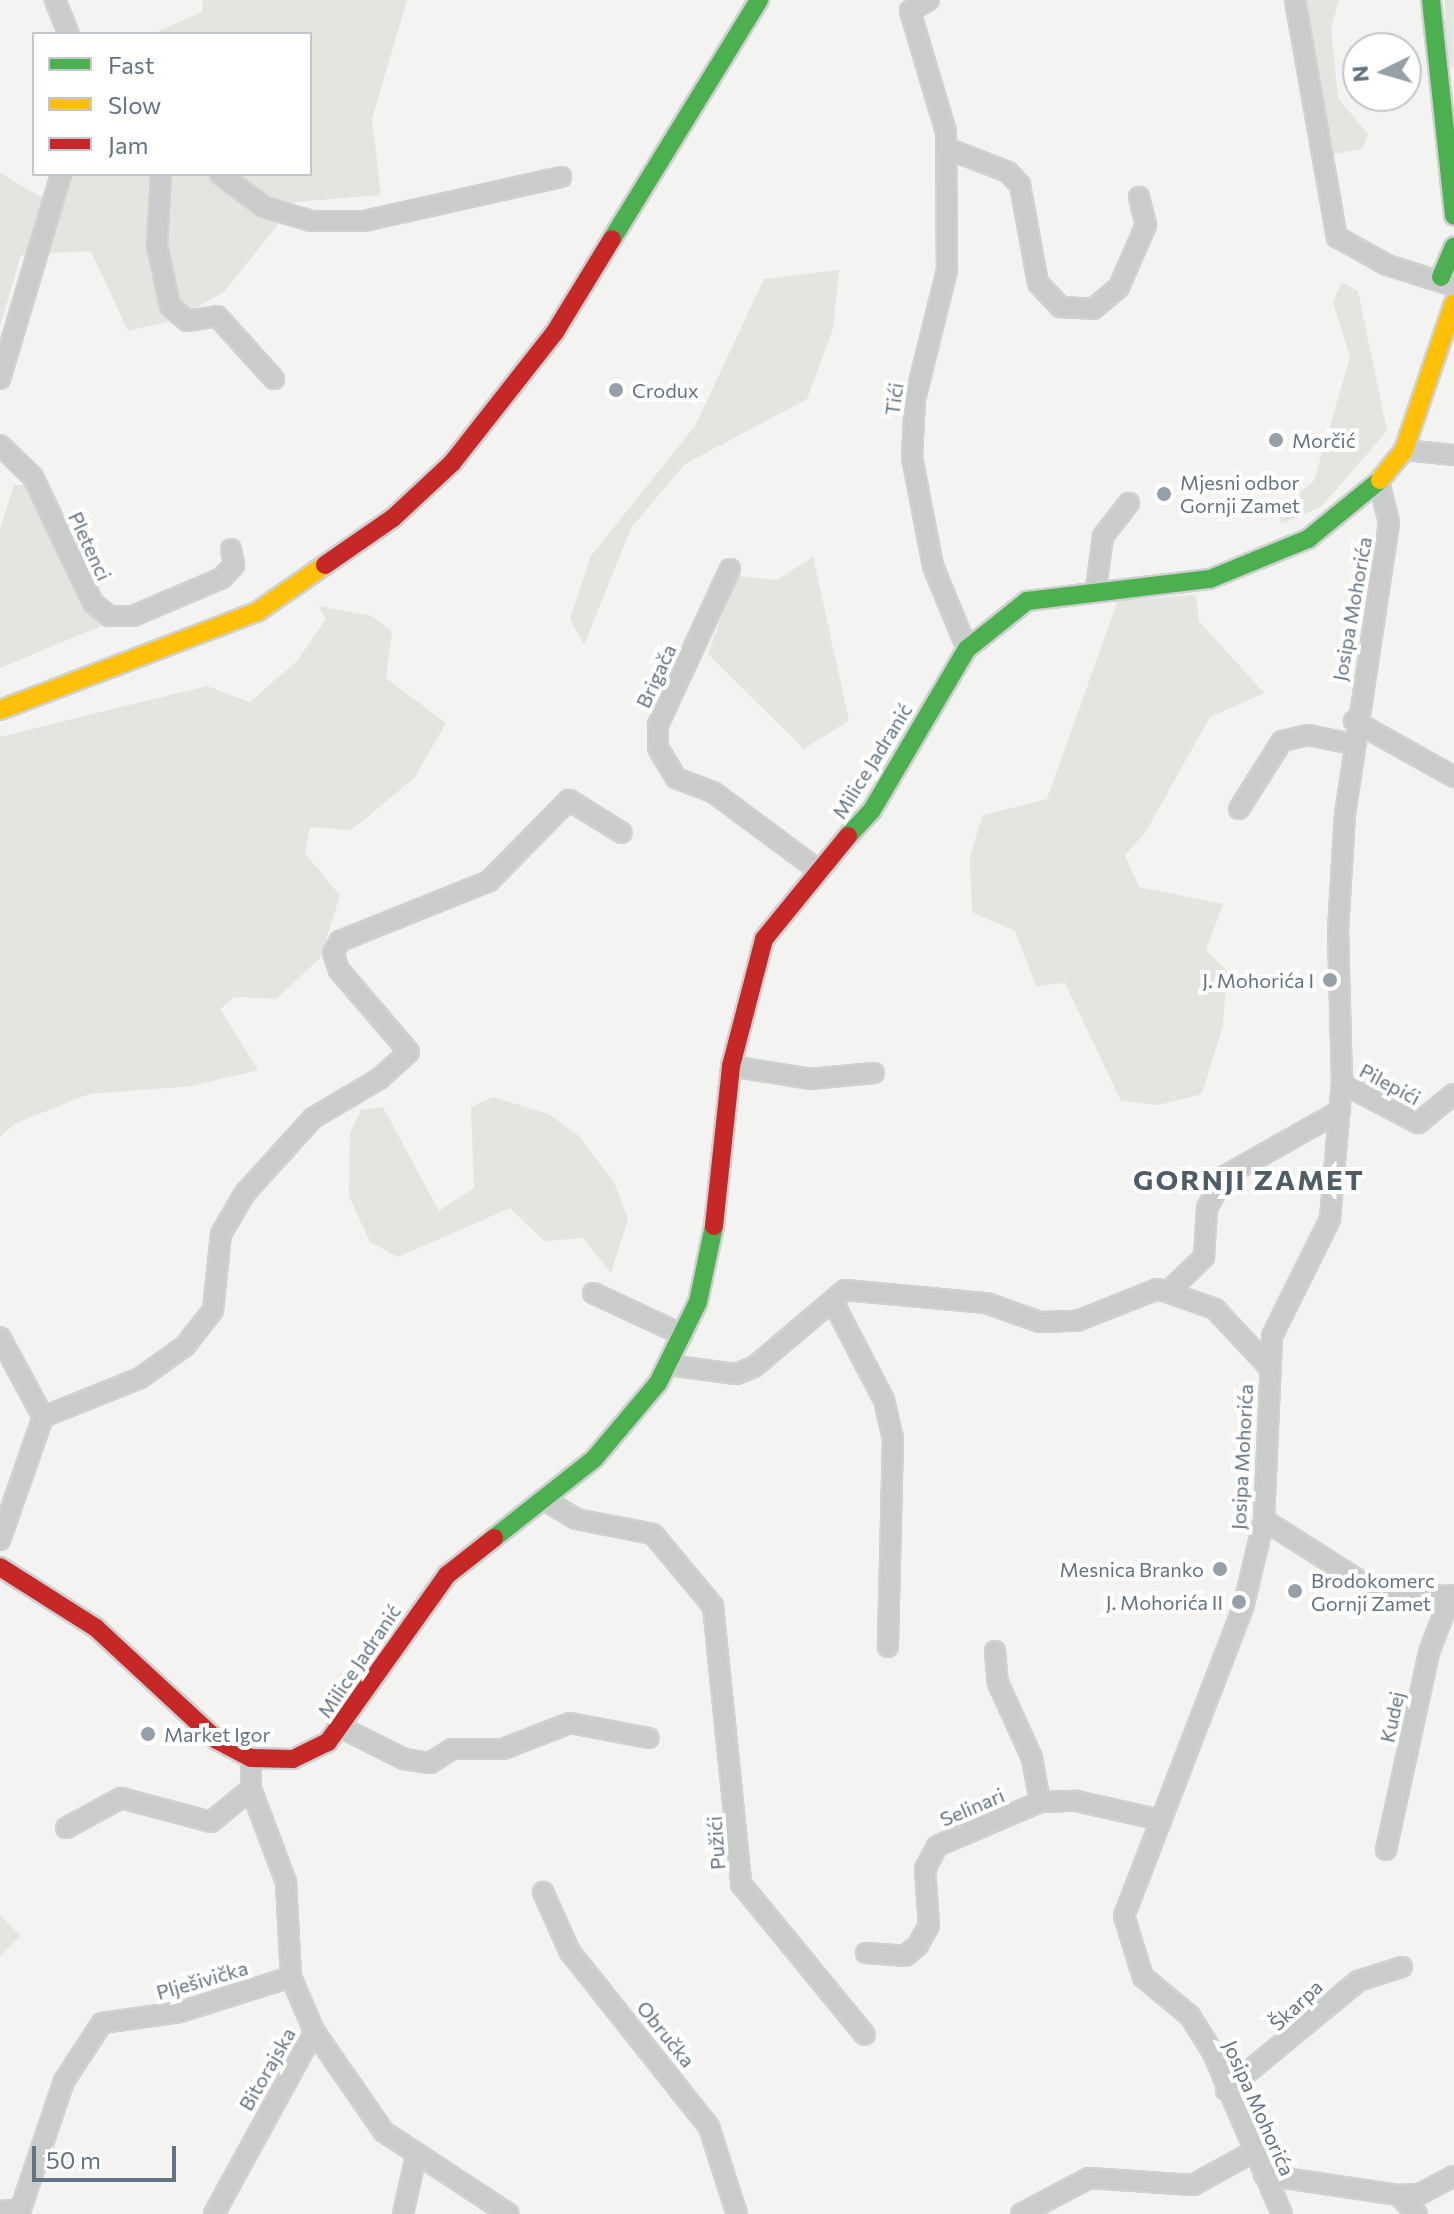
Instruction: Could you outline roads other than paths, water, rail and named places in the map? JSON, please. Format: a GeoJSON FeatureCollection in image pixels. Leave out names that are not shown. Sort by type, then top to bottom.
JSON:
{"type":"FeatureCollection","features":[{"type":"Feature","properties":{"kind":"street"},"geometry":{"type":"LineString","coordinates":[[55,0],[68,32]]}},
{"type":"Feature","properties":{"kind":"street"},"geometry":{"type":"LineString","coordinates":[[0,710],[257,612],[393,518],[452,463],[555,332],[759,0]]}},
{"type":"Feature","properties":{"kind":"street","name":"Tići"},"geometry":{"type":"LineString","coordinates":[[929,0],[910,11],[946,148],[947,270],[915,399],[912,457],[933,566],[967,649]]}},
{"type":"Feature","properties":{"kind":"street"},"geometry":{"type":"LineString","coordinates":[[1295,0],[1337,237],[1387,265],[1447,282],[1454,247]]}},
{"type":"Feature","properties":{"kind":"street"},"geometry":{"type":"LineString","coordinates":[[1431,0],[1454,216]]}},
{"type":"Feature","properties":{"kind":"street"},"geometry":{"type":"LineString","coordinates":[[946,148],[1008,172],[1020,185],[1038,283],[1060,307],[1093,309],[1119,287],[1146,225],[1139,197]]}},
{"type":"Feature","properties":{"kind":"street"},"geometry":{"type":"LineString","coordinates":[[0,379],[60,176]]}},
{"type":"Feature","properties":{"kind":"street"},"geometry":{"type":"LineString","coordinates":[[161,176],[157,245],[170,306],[187,321],[217,316],[274,379]]}},
{"type":"Feature","properties":{"kind":"street"},"geometry":{"type":"LineString","coordinates":[[223,176],[264,207],[312,221],[364,221],[561,177]]}},
{"type":"Feature","properties":{"kind":"street","name":"Milice Jadranić"},"geometry":{"type":"LineString","coordinates":[[251,1758],[311,1753],[344,1729],[447,1575],[610,1442],[669,1365],[683,1335],[712,1250],[731,1066],[764,939],[818,870],[872,810],[967,649],[1027,601],[1096,588],[1241,572],[1308,539],[1379,482],[1404,450],[1454,303]]}},
{"type":"Feature","properties":{"kind":"street","name":"Pletenci"},"geometry":{"type":"LineString","coordinates":[[0,445],[33,477],[93,603],[109,616],[133,616],[222,578],[234,565],[231,549]]}},
{"type":"Feature","properties":{"kind":"street"},"geometry":{"type":"LineString","coordinates":[[1404,450],[1454,455]]}},
{"type":"Feature","properties":{"kind":"street","name":"Josipa Mohorića"},"geometry":{"type":"LineString","coordinates":[[1282,2214],[1251,2153],[1226,2090],[1190,2016],[1143,1977],[1124,1916],[1243,1608],[1264,1520],[1269,1367],[1279,1311],[1312,1266],[1330,1219],[1342,1083],[1338,931],[1352,744],[1389,522],[1379,482]]}},
{"type":"Feature","properties":{"kind":"street"},"geometry":{"type":"LineString","coordinates":[[1096,588],[1103,536],[1129,503]]}},
{"type":"Feature","properties":{"kind":"street","name":"Brigača"},"geometry":{"type":"LineString","coordinates":[[730,569],[658,725],[658,748],[676,778],[713,792],[818,870]]}},
{"type":"Feature","properties":{"kind":"street"},"geometry":{"type":"LineString","coordinates":[[1354,721],[1454,777]]}},
{"type":"Feature","properties":{"kind":"street"},"geometry":{"type":"LineString","coordinates":[[1239,809],[1282,741],[1311,735],[1352,744]]}},
{"type":"Feature","properties":{"kind":"street"},"geometry":{"type":"LineString","coordinates":[[43,1417],[140,1378],[185,1346],[213,1310],[221,1234],[245,1193],[313,1118],[379,1079],[409,1052],[339,970],[333,953],[340,941],[489,881],[569,800],[622,833]]}},
{"type":"Feature","properties":{"kind":"street"},"geometry":{"type":"LineString","coordinates":[[731,1066],[810,1079],[874,1073]]}},
{"type":"Feature","properties":{"kind":"street","name":"Pilepići"},"geometry":{"type":"LineString","coordinates":[[1342,1083],[1418,1123],[1454,1094]]}},
{"type":"Feature","properties":{"kind":"street"},"geometry":{"type":"LineString","coordinates":[[1169,1291],[1204,1257],[1207,1208],[1225,1176],[1340,1111]]}},
{"type":"Feature","properties":{"kind":"street"},"geometry":{"type":"LineString","coordinates":[[669,1365],[736,1374],[845,1290],[986,1303],[1040,1322],[1077,1321],[1145,1290],[1169,1291],[1215,1309],[1269,1367]]}},
{"type":"Feature","properties":{"kind":"street"},"geometry":{"type":"LineString","coordinates":[[593,1293],[683,1335]]}},
{"type":"Feature","properties":{"kind":"street"},"geometry":{"type":"LineString","coordinates":[[833,1302],[884,1400],[893,1438],[888,1647]]}},
{"type":"Feature","properties":{"kind":"street"},"geometry":{"type":"LineString","coordinates":[[0,1337],[43,1417],[0,1540]]}},
{"type":"Feature","properties":{"kind":"street","name":"Pužići"},"geometry":{"type":"LineString","coordinates":[[543,1499],[576,1519],[653,1534],[713,1606],[722,1652],[741,1884],[865,2035]]}},
{"type":"Feature","properties":{"kind":"street"},"geometry":{"type":"LineString","coordinates":[[1264,1520],[1371,1588],[1452,1596]]}},
{"type":"Feature","properties":{"kind":"street"},"geometry":{"type":"LineString","coordinates":[[0,1567],[96,1628],[217,1740],[251,1758],[251,1789],[286,1882],[291,1977],[314,2031],[384,2132],[416,2156],[509,2214]]}},
{"type":"Feature","properties":{"kind":"street","name":"Kudej"},"geometry":{"type":"LineString","coordinates":[[1386,1850],[1429,1652],[1452,1596]]}},
{"type":"Feature","properties":{"kind":"street"},"geometry":{"type":"LineString","coordinates":[[995,1651],[998,1683],[1032,1758],[1040,1802]]}},
{"type":"Feature","properties":{"kind":"street"},"geometry":{"type":"LineString","coordinates":[[344,1729],[404,1759],[430,1763],[452,1749],[503,1749],[570,1723],[649,1738]]}},
{"type":"Feature","properties":{"kind":"street"},"geometry":{"type":"LineString","coordinates":[[66,1828],[121,1798],[211,1822],[251,1789]]}},
{"type":"Feature","properties":{"kind":"street","name":"Selinari"},"geometry":{"type":"LineString","coordinates":[[866,1953],[905,1956],[918,1945],[929,1925],[925,1869],[937,1846],[1040,1802],[1076,1801],[1161,1820]]}},
{"type":"Feature","properties":{"kind":"street","name":"Obručka"},"geometry":{"type":"LineString","coordinates":[[543,1892],[570,1952],[709,2127],[737,2214]]}},
{"type":"Feature","properties":{"kind":"street","name":"Škarpa"},"geometry":{"type":"LineString","coordinates":[[1226,2090],[1358,1981],[1402,1967]]}},
{"type":"Feature","properties":{"kind":"street","name":"Plješivička"},"geometry":{"type":"LineString","coordinates":[[0,2211],[20,2211],[64,2081],[102,2023],[180,2012],[291,1977]]}},
{"type":"Feature","properties":{"kind":"street","name":"Bitorajska"},"geometry":{"type":"LineString","coordinates":[[214,2214],[314,2031]]}},
{"type":"Feature","properties":{"kind":"street"},"geometry":{"type":"LineString","coordinates":[[1021,2214],[1089,2178],[1193,2185],[1251,2153]]}},
{"type":"Feature","properties":{"kind":"street"},"geometry":{"type":"LineString","coordinates":[[403,2214],[416,2156]]}},
{"type":"Feature","properties":{"kind":"street"},"geometry":{"type":"LineString","coordinates":[[1264,2175],[1398,2195],[1420,2194],[1454,2176]]}},
{"type":"Feature","properties":{"kind":"street"},"geometry":{"type":"LineString","coordinates":[[1398,2195],[1417,2214]]}},
{"type":"Feature","properties":{"kind":"place","name":"Crodux"},"geometry":{"type":"Point","coordinates":[616,390]}},
{"type":"Feature","properties":{"kind":"place","name":"Morčić"},"geometry":{"type":"Point","coordinates":[1276,440]}},
{"type":"Feature","properties":{"kind":"place","name":"Mjesni odbor Gornji Zamet"},"geometry":{"type":"Point","coordinates":[1164,494]}},
{"type":"Feature","properties":{"kind":"place","name":"J. Mohorića I"},"geometry":{"type":"Point","coordinates":[1330,980]}},
{"type":"Feature","properties":{"kind":"place","name":"Mesnica Branko"},"geometry":{"type":"Point","coordinates":[1220,1569]}},
{"type":"Feature","properties":{"kind":"place","name":"Brodokomerc Gornji Zamet"},"geometry":{"type":"Point","coordinates":[1295,1591]}},
{"type":"Feature","properties":{"kind":"place","name":"J. Mohorića II"},"geometry":{"type":"Point","coordinates":[1239,1602]}},
{"type":"Feature","properties":{"kind":"place","name":"Market Igor"},"geometry":{"type":"Point","coordinates":[148,1734]}},
{"type":"Feature","properties":{"kind":"district","name":"GORNJI ZAMET"},"geometry":{"type":"Point","coordinates":[1249,1179]}}]}
